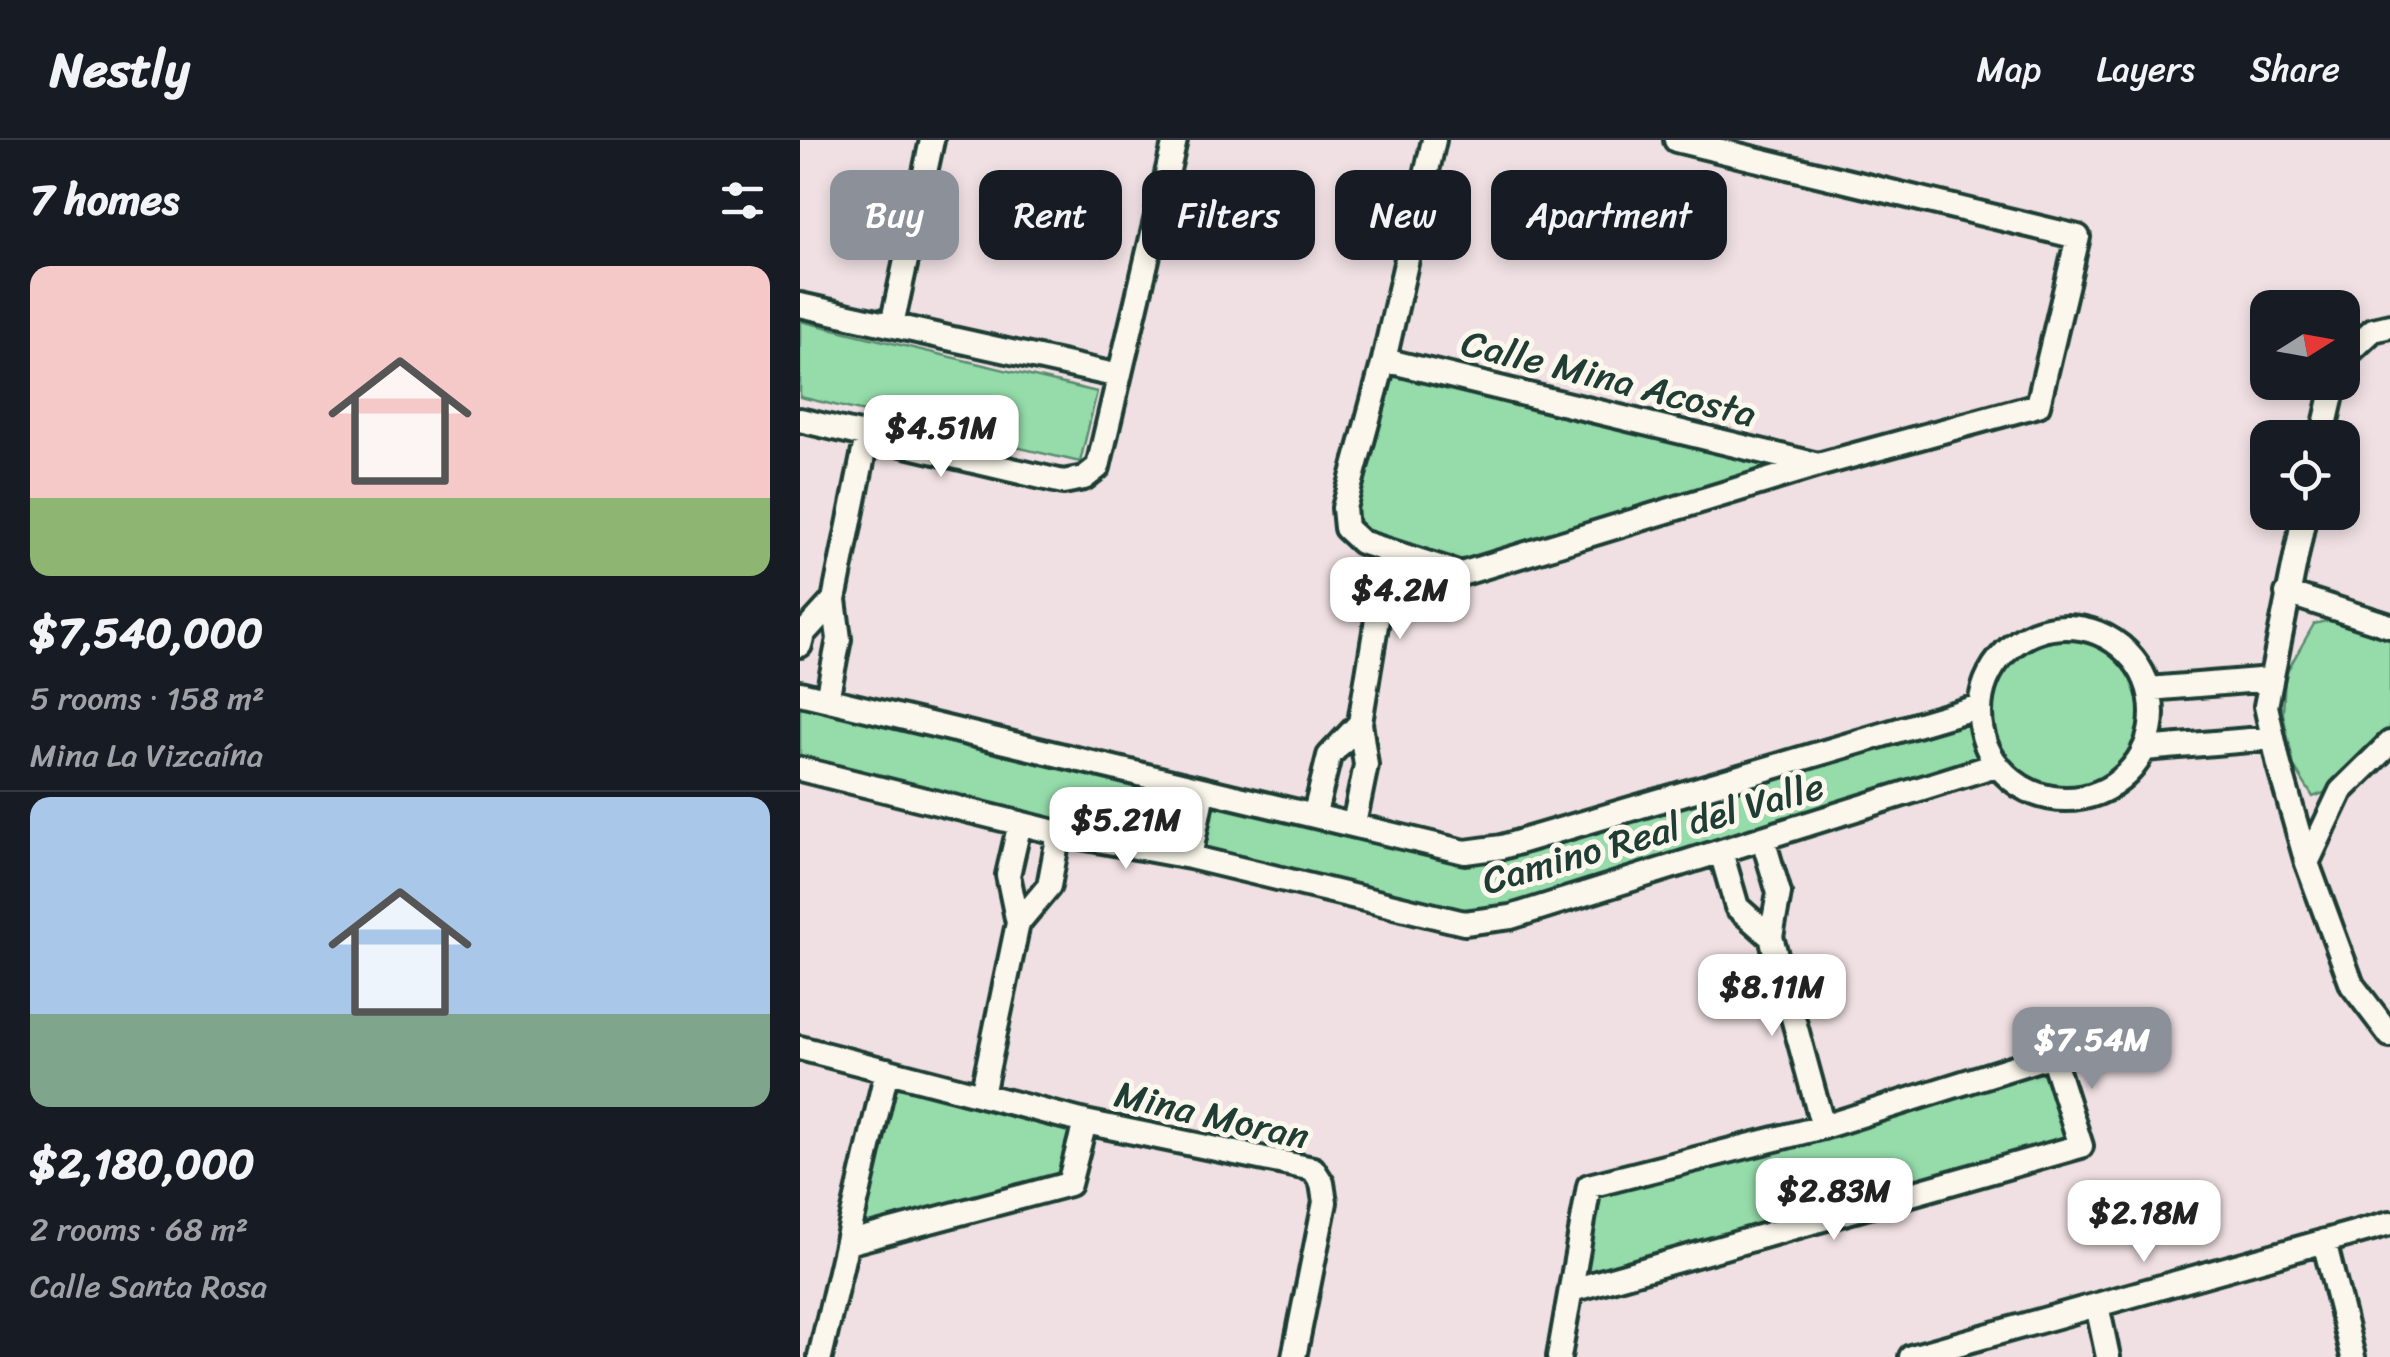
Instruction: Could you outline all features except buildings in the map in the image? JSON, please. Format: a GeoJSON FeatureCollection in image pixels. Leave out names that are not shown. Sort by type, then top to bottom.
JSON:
{"type":"FeatureCollection","features":[{"type":"Feature","properties":{"kind":"street"},"geometry":{"type":"LineString","coordinates":[[892,325],[932,140]]}},
{"type":"Feature","properties":{"kind":"street"},"geometry":{"type":"LineString","coordinates":[[800,420],[1063,482],[1084,478],[1098,467],[1175,140]]}},
{"type":"Feature","properties":{"kind":"street","name":"Calle Mina Acosta"},"geometry":{"type":"LineString","coordinates":[[1434,140],[1384,360],[1344,508],[1346,528],[1361,542],[1462,574],[1818,464],[2038,405],[2078,237],[1676,140]]}},
{"type":"Feature","properties":{"kind":"street"},"geometry":{"type":"LineString","coordinates":[[800,304],[1119,376]]}},
{"type":"Feature","properties":{"kind":"street"},"geometry":{"type":"LineString","coordinates":[[2360,343],[2373,330],[2390,326]]}},
{"type":"Feature","properties":{"kind":"street","name":"Calle Mina Acosta"},"geometry":{"type":"LineString","coordinates":[[1384,360],[1818,464]]}},
{"type":"Feature","properties":{"kind":"street"},"geometry":{"type":"LineString","coordinates":[[827,699],[838,638],[834,600],[867,436]]}},
{"type":"Feature","properties":{"kind":"street"},"geometry":{"type":"LineString","coordinates":[[2301,530],[2266,706],[2306,863],[2352,986],[2390,1035]]}},
{"type":"Feature","properties":{"kind":"street"},"geometry":{"type":"LineString","coordinates":[[1354,824],[1366,765],[1360,723],[1388,552]]}},
{"type":"Feature","properties":{"kind":"street"},"geometry":{"type":"LineString","coordinates":[[2287,592],[2390,626]]}},
{"type":"Feature","properties":{"kind":"street"},"geometry":{"type":"LineString","coordinates":[[800,645],[803,634],[834,600]]}},
{"type":"Feature","properties":{"kind":"street"},"geometry":{"type":"LineString","coordinates":[[2077,626],[2102,634],[2123,648],[2140,668],[2149,689],[2152,718],[2144,749],[2134,767],[2115,785],[2091,796],[2065,800],[2039,796],[2016,784],[1996,766],[1984,744],[1977,707],[1990,670],[2006,650],[2027,635],[2051,627],[2077,626]]}},
{"type":"Feature","properties":{"kind":"street"},"geometry":{"type":"LineString","coordinates":[[2149,689],[2271,679]]}},
{"type":"Feature","properties":{"kind":"street","name":"Camino Real del Valle"},"geometry":{"type":"LineString","coordinates":[[800,692],[1465,852],[1502,847],[1977,707]]}},
{"type":"Feature","properties":{"kind":"street"},"geometry":{"type":"LineString","coordinates":[[1315,813],[1329,756],[1360,723]]}},
{"type":"Feature","properties":{"kind":"street"},"geometry":{"type":"LineString","coordinates":[[2144,749],[2273,738]]}},
{"type":"Feature","properties":{"kind":"street"},"geometry":{"type":"LineString","coordinates":[[2306,863],[2341,791],[2390,743]]}},
{"type":"Feature","properties":{"kind":"street","name":"Camino Real del Valle"},"geometry":{"type":"LineString","coordinates":[[800,769],[1058,833],[1190,857],[1464,923],[1512,917],[1996,766]]}},
{"type":"Feature","properties":{"kind":"street"},"geometry":{"type":"LineString","coordinates":[[1190,857],[1203,790]]}},
{"type":"Feature","properties":{"kind":"street"},"geometry":{"type":"LineString","coordinates":[[982,1095],[1018,923],[1008,875],[1020,823]]}},
{"type":"Feature","properties":{"kind":"street"},"geometry":{"type":"LineString","coordinates":[[1018,923],[1049,886],[1058,833]]}},
{"type":"Feature","properties":{"kind":"street"},"geometry":{"type":"LineString","coordinates":[[1763,838],[1778,893],[1772,938],[1823,1127]]}},
{"type":"Feature","properties":{"kind":"street"},"geometry":{"type":"LineString","coordinates":[[1721,852],[1737,906],[1772,938]]}},
{"type":"Feature","properties":{"kind":"street","name":"Mina Moran"},"geometry":{"type":"LineString","coordinates":[[800,1048],[1085,1122],[1313,1169],[1322,1184],[1325,1202],[1294,1357]]}},
{"type":"Feature","properties":{"kind":"street"},"geometry":{"type":"LineString","coordinates":[[1559,1357],[1588,1186],[1823,1127],[2052,1054],[2081,1146],[1572,1290]]}},
{"type":"Feature","properties":{"kind":"street"},"geometry":{"type":"LineString","coordinates":[[820,1357],[886,1070]]}},
{"type":"Feature","properties":{"kind":"street","name":"Mina Moran"},"geometry":{"type":"LineString","coordinates":[[847,1243],[1069,1184],[1085,1122]]}},
{"type":"Feature","properties":{"kind":"street"},"geometry":{"type":"LineString","coordinates":[[1911,1357],[2390,1223]]}},
{"type":"Feature","properties":{"kind":"street"},"geometry":{"type":"LineString","coordinates":[[2324,1241],[2353,1357]]}},
{"type":"Feature","properties":{"kind":"street"},"geometry":{"type":"LineString","coordinates":[[2097,1305],[2108,1357]]}},
{"type":"Feature","properties":{"kind":"green space"},"geometry":{"type":"Polygon","coordinates":[[[800,321],[1097,392],[1080,462],[800,397],[800,321]]]}},
{"type":"Feature","properties":{"kind":"green space"},"geometry":{"type":"Polygon","coordinates":[[[1384,360],[1818,465],[1461,574],[1346,528],[1384,360]]]}},
{"type":"Feature","properties":{"kind":"green space"},"geometry":{"type":"Polygon","coordinates":[[[2349,615],[2390,631],[2390,740],[2340,787],[2313,797],[2294,767],[2283,714],[2285,675],[2314,624],[2349,615]]]}},
{"type":"Feature","properties":{"kind":"green space"},"geometry":{"type":"Polygon","coordinates":[[[2051,627],[2107,637],[2140,666],[2151,704],[2144,744],[2122,779],[2088,799],[2044,797],[1995,765],[1464,923],[800,769],[800,693],[1465,852],[1977,709],[2002,657],[2021,640],[2051,627]]]}},
{"type":"Feature","properties":{"kind":"green space"},"geometry":{"type":"Polygon","coordinates":[[[2052,1055],[2081,1146],[1572,1290],[1589,1186],[2052,1055]]]}},
{"type":"Feature","properties":{"kind":"green space"},"geometry":{"type":"Polygon","coordinates":[[[887,1070],[1085,1122],[1069,1184],[847,1243],[887,1070]]]}}]}
